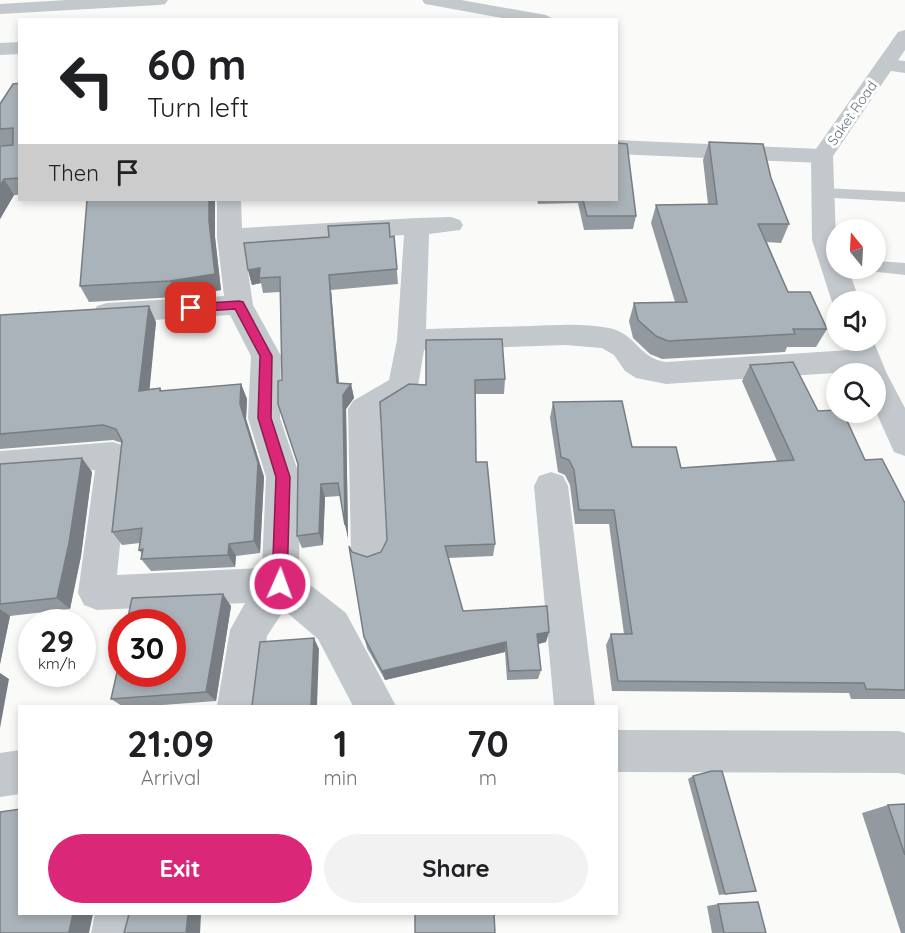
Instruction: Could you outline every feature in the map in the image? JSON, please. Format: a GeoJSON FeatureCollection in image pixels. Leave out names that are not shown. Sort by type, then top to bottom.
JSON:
{"type":"FeatureCollection","features":[{"type":"Feature","properties":{"kind":"street"},"geometry":{"type":"LineString","coordinates":[[0,9],[159,0]]}},
{"type":"Feature","properties":{"kind":"street"},"geometry":{"type":"LineString","coordinates":[[431,0],[534,18]]}},
{"type":"Feature","properties":{"kind":"street","name":"Saket Road"},"geometry":{"type":"LineString","coordinates":[[826,242],[822,156],[895,66],[905,36]]}},
{"type":"Feature","properties":{"kind":"street"},"geometry":{"type":"LineString","coordinates":[[0,49],[18,48]]}},
{"type":"Feature","properties":{"kind":"street"},"geometry":{"type":"LineString","coordinates":[[618,147],[822,156]]}},
{"type":"Feature","properties":{"kind":"street"},"geometry":{"type":"LineString","coordinates":[[229,201],[230,237],[239,305],[266,356],[264,418],[283,477],[280,584],[249,630],[237,705]]}},
{"type":"Feature","properties":{"kind":"street"},"geometry":{"type":"LineString","coordinates":[[230,237],[451,225]]}},
{"type":"Feature","properties":{"kind":"street"},"geometry":{"type":"LineString","coordinates":[[369,551],[364,409],[403,386],[411,340],[417,226]]}},
{"type":"Feature","properties":{"kind":"street"},"geometry":{"type":"LineString","coordinates":[[84,315],[239,305]]}},
{"type":"Feature","properties":{"kind":"street"},"geometry":{"type":"LineString","coordinates":[[411,340],[565,335],[608,338],[624,348],[635,363],[646,370],[666,373],[826,366]]}},
{"type":"Feature","properties":{"kind":"street"},"geometry":{"type":"LineString","coordinates":[[886,398],[903,431]]}},
{"type":"Feature","properties":{"kind":"street"},"geometry":{"type":"LineString","coordinates":[[0,464],[113,455],[97,592],[280,584],[332,626],[374,705]]}},
{"type":"Feature","properties":{"kind":"street"},"geometry":{"type":"LineString","coordinates":[[551,486],[575,705]]}},
{"type":"Feature","properties":{"kind":"street"},"geometry":{"type":"LineString","coordinates":[[618,751],[903,751]]}},
{"type":"Feature","properties":{"kind":"street"},"geometry":{"type":"LineString","coordinates":[[0,775],[18,772]]}},
{"type":"Feature","properties":{"kind":"street"},"geometry":{"type":"LineString","coordinates":[[115,933],[119,915]]}},
{"type":"Feature","properties":{"kind":"lane"},"geometry":{"type":"LineString","coordinates":[[823,193],[905,197]]}},
{"type":"Feature","properties":{"kind":"lane"},"geometry":{"type":"LineString","coordinates":[[886,268],[905,269]]}},
{"type":"Feature","properties":{"kind":"building"},"geometry":{"type":"Polygon","coordinates":[[[18,83],[18,178],[4,179],[0,186],[0,146],[13,145],[13,128],[0,129],[0,104],[13,84],[18,83]]]}},
{"type":"Feature","properties":{"kind":"building"},"geometry":{"type":"Polygon","coordinates":[[[709,142],[763,144],[771,178],[789,224],[758,224],[788,292],[810,292],[826,329],[793,329],[795,334],[668,341],[656,336],[638,320],[634,303],[687,302],[656,205],[717,204],[709,142]]]}},
{"type":"Feature","properties":{"kind":"building"},"geometry":{"type":"Polygon","coordinates":[[[618,143],[627,144],[636,216],[587,216],[583,201],[618,201],[618,143]]]}},
{"type":"Feature","properties":{"kind":"building"},"geometry":{"type":"Polygon","coordinates":[[[87,201],[209,201],[215,274],[170,281],[80,286],[87,201]]]}},
{"type":"Feature","properties":{"kind":"building"},"geometry":{"type":"Polygon","coordinates":[[[389,223],[390,237],[394,236],[397,269],[329,275],[337,383],[351,384],[343,395],[345,525],[338,483],[321,484],[319,533],[297,536],[298,464],[278,404],[278,381],[282,380],[280,277],[259,278],[260,268],[248,270],[244,243],[329,237],[328,226],[389,223]]]}},
{"type":"Feature","properties":{"kind":"building"},"geometry":{"type":"Polygon","coordinates":[[[149,306],[139,391],[241,384],[240,404],[258,463],[254,541],[229,544],[228,555],[141,559],[143,549],[139,550],[142,528],[112,532],[122,441],[116,429],[103,425],[0,434],[0,315],[149,306]]]}},
{"type":"Feature","properties":{"kind":"building"},"geometry":{"type":"Polygon","coordinates":[[[502,339],[505,379],[475,380],[476,462],[487,462],[495,544],[445,546],[463,611],[547,606],[549,632],[537,634],[541,670],[509,671],[506,642],[382,671],[364,637],[349,546],[352,552],[367,557],[381,552],[387,540],[380,402],[409,384],[426,385],[426,340],[502,339]]]}},
{"type":"Feature","properties":{"kind":"building"},"geometry":{"type":"Polygon","coordinates":[[[793,362],[818,411],[826,411],[826,423],[848,423],[865,460],[882,459],[905,503],[905,690],[866,689],[864,683],[618,681],[611,634],[632,634],[614,510],[579,510],[574,470],[569,460],[561,457],[553,402],[622,401],[632,447],[676,447],[681,468],[794,460],[750,365],[793,362]]]}},
{"type":"Feature","properties":{"kind":"building"},"geometry":{"type":"Polygon","coordinates":[[[82,458],[69,543],[57,598],[0,604],[0,464],[82,458]]]}},
{"type":"Feature","properties":{"kind":"building"},"geometry":{"type":"Polygon","coordinates":[[[223,594],[206,692],[111,699],[114,687],[186,687],[186,609],[130,609],[132,598],[223,594]]]}},
{"type":"Feature","properties":{"kind":"building"},"geometry":{"type":"Polygon","coordinates":[[[314,638],[311,705],[252,705],[260,642],[314,638]]]}},
{"type":"Feature","properties":{"kind":"building"},"geometry":{"type":"Polygon","coordinates":[[[722,771],[756,891],[725,894],[693,776],[722,771]]]}},
{"type":"Feature","properties":{"kind":"building"},"geometry":{"type":"Polygon","coordinates":[[[905,804],[905,855],[888,805],[905,804]]]}},
{"type":"Feature","properties":{"kind":"building"},"geometry":{"type":"Polygon","coordinates":[[[18,809],[18,915],[73,915],[70,933],[0,933],[0,812],[18,809]]]}},
{"type":"Feature","properties":{"kind":"building"},"geometry":{"type":"Polygon","coordinates":[[[758,902],[766,933],[724,933],[718,904],[758,902]]]}},
{"type":"Feature","properties":{"kind":"building"},"geometry":{"type":"Polygon","coordinates":[[[129,915],[188,915],[186,933],[124,933],[129,915]]]}},
{"type":"Feature","properties":{"kind":"building"},"geometry":{"type":"Polygon","coordinates":[[[415,915],[494,915],[495,933],[415,933],[415,915]]]}},
{"type":"Feature","properties":{"kind":"route"},"geometry":{"type":"LineString","coordinates":[[191,308],[239,305],[266,356],[264,418],[283,477],[280,584]]}}]}
